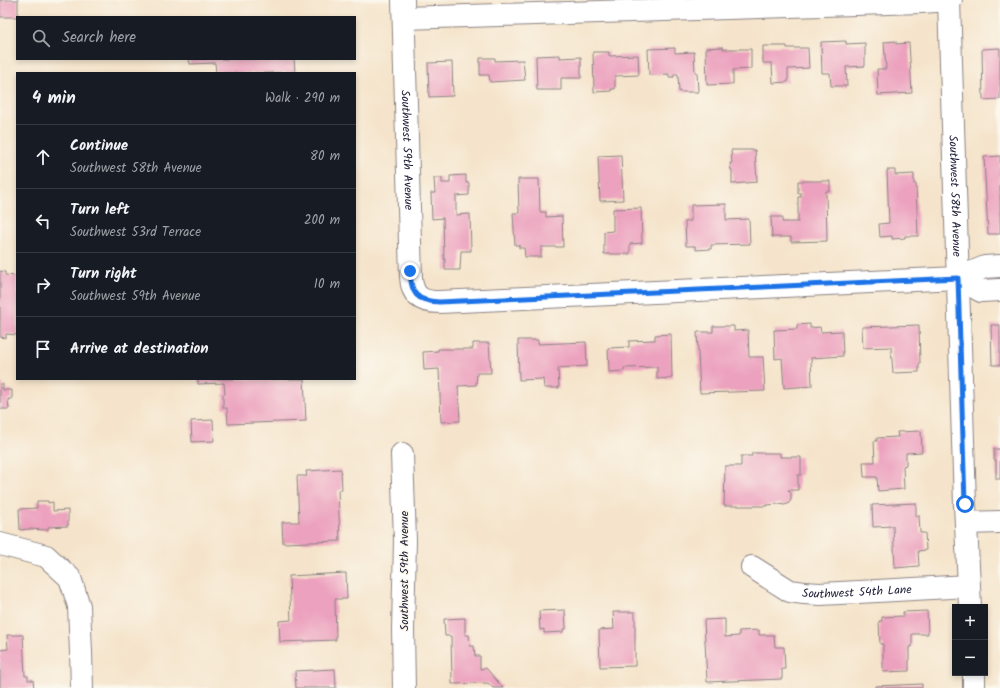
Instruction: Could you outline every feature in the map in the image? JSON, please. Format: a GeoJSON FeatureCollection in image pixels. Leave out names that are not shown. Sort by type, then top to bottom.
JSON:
{"type":"FeatureCollection","features":[{"type":"Feature","properties":{"kind":"street"},"geometry":{"type":"LineString","coordinates":[[403,9],[913,2],[950,0]]}},
{"type":"Feature","properties":{"kind":"street","name":"Southwest 58th Avenue"},"geometry":{"type":"LineString","coordinates":[[950,0],[966,523],[970,597]]}},
{"type":"Feature","properties":{"kind":"street","name":"Southwest 59th Avenue"},"geometry":{"type":"LineString","coordinates":[[403,9],[411,277],[412,288],[420,298],[428,301],[439,302],[958,278]]}},
{"type":"Feature","properties":{"kind":"street"},"geometry":{"type":"LineString","coordinates":[[958,278],[985,267],[1000,266]]}},
{"type":"Feature","properties":{"kind":"street"},"geometry":{"type":"LineString","coordinates":[[958,278],[981,291],[1000,290]]}},
{"type":"Feature","properties":{"kind":"street","name":"Southwest 59th Avenue"},"geometry":{"type":"LineString","coordinates":[[402,454],[406,540],[403,629],[404,688]]}},
{"type":"Feature","properties":{"kind":"street"},"geometry":{"type":"LineString","coordinates":[[966,523],[1000,522]]}},
{"type":"Feature","properties":{"kind":"street"},"geometry":{"type":"LineString","coordinates":[[0,544],[46,556],[70,578],[79,606],[82,652],[82,688]]}},
{"type":"Feature","properties":{"kind":"street","name":"Southwest 54th Lane"},"geometry":{"type":"LineString","coordinates":[[752,567],[790,591],[804,593],[970,597]]}},
{"type":"Feature","properties":{"kind":"street"},"geometry":{"type":"LineString","coordinates":[[974,676],[974,688]]}},
{"type":"Feature","properties":{"kind":"building"},"geometry":{"type":"Polygon","coordinates":[[[0,0],[18,0],[18,16],[0,17],[0,0]]]}},
{"type":"Feature","properties":{"kind":"building"},"geometry":{"type":"Polygon","coordinates":[[[846,41],[846,44],[865,43],[865,66],[846,67],[847,86],[831,86],[830,73],[822,73],[821,42],[846,41]]]}},
{"type":"Feature","properties":{"kind":"building"},"geometry":{"type":"Polygon","coordinates":[[[896,41],[896,44],[909,43],[912,93],[878,95],[877,69],[886,69],[884,42],[896,41]]]}},
{"type":"Feature","properties":{"kind":"building"},"geometry":{"type":"Polygon","coordinates":[[[763,46],[808,48],[809,68],[788,69],[788,82],[773,83],[772,63],[763,63],[763,46]]]}},
{"type":"Feature","properties":{"kind":"building"},"geometry":{"type":"Polygon","coordinates":[[[723,47],[723,49],[751,49],[751,69],[733,70],[733,84],[707,85],[706,48],[723,47]]]}},
{"type":"Feature","properties":{"kind":"building"},"geometry":{"type":"Polygon","coordinates":[[[675,48],[675,53],[694,52],[698,92],[679,92],[678,74],[674,74],[674,77],[669,77],[669,74],[649,75],[648,49],[675,48]]]}},
{"type":"Feature","properties":{"kind":"building"},"geometry":{"type":"Polygon","coordinates":[[[1000,48],[1000,99],[983,100],[982,49],[1000,48]]]}},
{"type":"Feature","properties":{"kind":"building"},"geometry":{"type":"Polygon","coordinates":[[[593,52],[609,52],[609,56],[638,55],[639,75],[615,76],[615,89],[611,89],[611,91],[594,92],[593,52]]]}},
{"type":"Feature","properties":{"kind":"building"},"geometry":{"type":"Polygon","coordinates":[[[560,55],[560,58],[581,57],[581,78],[561,78],[561,90],[537,90],[536,56],[560,55]]]}},
{"type":"Feature","properties":{"kind":"building"},"geometry":{"type":"Polygon","coordinates":[[[480,58],[495,58],[495,61],[523,60],[525,80],[490,82],[489,75],[480,75],[480,58]]]}},
{"type":"Feature","properties":{"kind":"building"},"geometry":{"type":"Polygon","coordinates":[[[189,60],[294,60],[295,72],[216,72],[215,63],[190,64],[189,60]]]}},
{"type":"Feature","properties":{"kind":"building"},"geometry":{"type":"Polygon","coordinates":[[[452,62],[453,96],[429,97],[428,63],[452,62]]]}},
{"type":"Feature","properties":{"kind":"building"},"geometry":{"type":"Polygon","coordinates":[[[731,150],[755,150],[757,182],[732,184],[732,170],[730,163],[732,163],[731,150]]]}},
{"type":"Feature","properties":{"kind":"building"},"geometry":{"type":"Polygon","coordinates":[[[621,155],[623,200],[600,201],[598,156],[621,155]]]}},
{"type":"Feature","properties":{"kind":"building"},"geometry":{"type":"Polygon","coordinates":[[[1000,156],[1000,234],[988,234],[984,157],[1000,156]]]}},
{"type":"Feature","properties":{"kind":"building"},"geometry":{"type":"Polygon","coordinates":[[[887,170],[895,170],[895,175],[914,174],[914,184],[916,184],[918,236],[905,236],[905,238],[892,239],[892,236],[880,237],[879,224],[889,223],[887,170]]]}},
{"type":"Feature","properties":{"kind":"building"},"geometry":{"type":"Polygon","coordinates":[[[466,175],[466,183],[469,183],[469,195],[456,196],[456,215],[470,214],[471,251],[461,251],[460,270],[445,270],[443,218],[432,219],[431,193],[435,193],[434,178],[442,178],[442,183],[450,183],[450,176],[466,175]]]}},
{"type":"Feature","properties":{"kind":"building"},"geometry":{"type":"Polygon","coordinates":[[[518,179],[539,179],[540,212],[546,212],[546,217],[562,216],[563,247],[541,247],[541,257],[525,257],[524,248],[519,248],[519,245],[515,245],[513,213],[519,213],[518,179]]]}},
{"type":"Feature","properties":{"kind":"building"},"geometry":{"type":"Polygon","coordinates":[[[798,181],[830,181],[830,191],[826,191],[827,241],[791,242],[791,237],[772,237],[771,217],[782,217],[782,222],[798,222],[798,197],[801,197],[801,193],[798,193],[798,181]]]}},
{"type":"Feature","properties":{"kind":"building"},"geometry":{"type":"Polygon","coordinates":[[[726,204],[726,220],[749,219],[750,244],[711,245],[711,249],[696,250],[695,246],[686,246],[685,221],[691,221],[691,205],[726,204]]]}},
{"type":"Feature","properties":{"kind":"building"},"geometry":{"type":"Polygon","coordinates":[[[641,208],[642,243],[630,244],[630,254],[604,254],[604,232],[613,231],[613,209],[641,208]]]}},
{"type":"Feature","properties":{"kind":"building"},"geometry":{"type":"Polygon","coordinates":[[[0,271],[5,272],[5,275],[16,276],[16,335],[6,334],[6,338],[0,337],[0,271]]]}},
{"type":"Feature","properties":{"kind":"building"},"geometry":{"type":"Polygon","coordinates":[[[810,324],[810,328],[820,327],[821,332],[842,331],[843,356],[811,358],[812,386],[784,388],[782,358],[775,359],[774,330],[797,329],[797,325],[810,324]]]}},
{"type":"Feature","properties":{"kind":"building"},"geometry":{"type":"Polygon","coordinates":[[[919,325],[919,372],[893,373],[891,347],[863,348],[862,327],[919,325]]]}},
{"type":"Feature","properties":{"kind":"building"},"geometry":{"type":"Polygon","coordinates":[[[991,325],[1000,325],[1000,365],[992,365],[991,325]]]}},
{"type":"Feature","properties":{"kind":"building"},"geometry":{"type":"Polygon","coordinates":[[[713,326],[734,326],[734,331],[748,330],[749,357],[763,357],[765,391],[700,393],[697,332],[713,332],[713,326]]]}},
{"type":"Feature","properties":{"kind":"building"},"geometry":{"type":"Polygon","coordinates":[[[671,334],[672,378],[657,379],[657,367],[624,368],[624,371],[609,372],[608,348],[629,347],[629,341],[655,340],[655,335],[671,334]]]}},
{"type":"Feature","properties":{"kind":"building"},"geometry":{"type":"Polygon","coordinates":[[[518,340],[538,340],[538,344],[586,342],[587,366],[558,368],[559,388],[544,388],[543,379],[519,380],[518,340]]]}},
{"type":"Feature","properties":{"kind":"building"},"geometry":{"type":"Polygon","coordinates":[[[473,343],[489,343],[491,373],[477,373],[476,385],[458,386],[460,421],[441,422],[439,369],[424,370],[423,352],[438,351],[438,349],[473,349],[473,343]]]}},
{"type":"Feature","properties":{"kind":"building"},"geometry":{"type":"Polygon","coordinates":[[[198,380],[304,380],[306,421],[228,424],[227,408],[223,408],[223,394],[225,394],[224,383],[198,384],[198,380]]]}},
{"type":"Feature","properties":{"kind":"building"},"geometry":{"type":"Polygon","coordinates":[[[0,384],[3,384],[3,390],[12,390],[12,399],[8,399],[9,409],[0,409],[0,384]]]}},
{"type":"Feature","properties":{"kind":"building"},"geometry":{"type":"Polygon","coordinates":[[[213,420],[214,441],[192,442],[191,421],[213,420]]]}},
{"type":"Feature","properties":{"kind":"building"},"geometry":{"type":"Polygon","coordinates":[[[921,431],[922,452],[906,453],[906,465],[903,466],[904,489],[878,491],[877,477],[864,477],[863,462],[875,462],[874,441],[877,441],[877,438],[898,437],[897,432],[921,431]]]}},
{"type":"Feature","properties":{"kind":"building"},"geometry":{"type":"Polygon","coordinates":[[[994,449],[1000,449],[1000,479],[996,479],[996,460],[994,460],[994,449]]]}},
{"type":"Feature","properties":{"kind":"building"},"geometry":{"type":"Polygon","coordinates":[[[752,453],[780,453],[780,457],[801,457],[801,475],[798,475],[798,490],[788,490],[791,493],[791,500],[788,504],[767,506],[724,506],[725,466],[741,466],[741,456],[752,456],[752,453]]]}},
{"type":"Feature","properties":{"kind":"building"},"geometry":{"type":"Polygon","coordinates":[[[341,469],[342,490],[338,490],[340,541],[283,543],[282,522],[299,522],[297,476],[307,476],[306,471],[341,469]]]}},
{"type":"Feature","properties":{"kind":"building"},"geometry":{"type":"Polygon","coordinates":[[[37,501],[48,501],[48,503],[53,502],[53,511],[68,510],[68,526],[48,527],[48,530],[20,530],[19,509],[37,508],[37,501]]]}},
{"type":"Feature","properties":{"kind":"building"},"geometry":{"type":"Polygon","coordinates":[[[916,503],[916,516],[919,515],[920,533],[925,533],[926,550],[918,551],[919,566],[895,568],[893,526],[873,527],[872,505],[916,503]]]}},
{"type":"Feature","properties":{"kind":"building"},"geometry":{"type":"Polygon","coordinates":[[[346,573],[347,599],[335,599],[336,640],[280,642],[279,621],[291,620],[289,576],[346,573]]]}},
{"type":"Feature","properties":{"kind":"building"},"geometry":{"type":"Polygon","coordinates":[[[565,610],[566,629],[563,629],[563,632],[544,633],[544,629],[540,630],[539,611],[565,610]]]}},
{"type":"Feature","properties":{"kind":"building"},"geometry":{"type":"Polygon","coordinates":[[[927,611],[928,634],[912,634],[912,647],[909,647],[909,671],[883,672],[883,644],[880,644],[879,621],[882,621],[882,617],[903,616],[903,612],[927,611]]]}},
{"type":"Feature","properties":{"kind":"building"},"geometry":{"type":"Polygon","coordinates":[[[613,612],[635,612],[635,666],[600,667],[599,630],[614,629],[613,612]]]}},
{"type":"Feature","properties":{"kind":"building"},"geometry":{"type":"Polygon","coordinates":[[[465,618],[465,635],[469,635],[470,646],[474,646],[475,656],[480,656],[480,669],[486,668],[503,688],[493,688],[488,683],[452,684],[451,636],[445,636],[444,619],[465,618]]]}},
{"type":"Feature","properties":{"kind":"building"},"geometry":{"type":"Polygon","coordinates":[[[725,619],[725,637],[739,636],[739,631],[759,630],[759,635],[774,635],[775,647],[784,647],[785,669],[782,669],[782,679],[707,682],[704,620],[725,619]]]}},
{"type":"Feature","properties":{"kind":"building"},"geometry":{"type":"Polygon","coordinates":[[[7,635],[23,635],[25,676],[28,676],[28,680],[33,680],[34,688],[0,688],[0,650],[8,649],[7,635]]]}},
{"type":"Feature","properties":{"kind":"building"},"geometry":{"type":"Polygon","coordinates":[[[335,669],[336,688],[296,688],[295,671],[335,669]]]}},
{"type":"Feature","properties":{"kind":"building"},"geometry":{"type":"Polygon","coordinates":[[[922,684],[922,688],[875,688],[875,686],[922,684]]]}},
{"type":"Feature","properties":{"kind":"route"},"geometry":{"type":"LineString","coordinates":[[410,271],[412,288],[416,294],[424,300],[432,302],[958,278],[965,504]]}}]}
